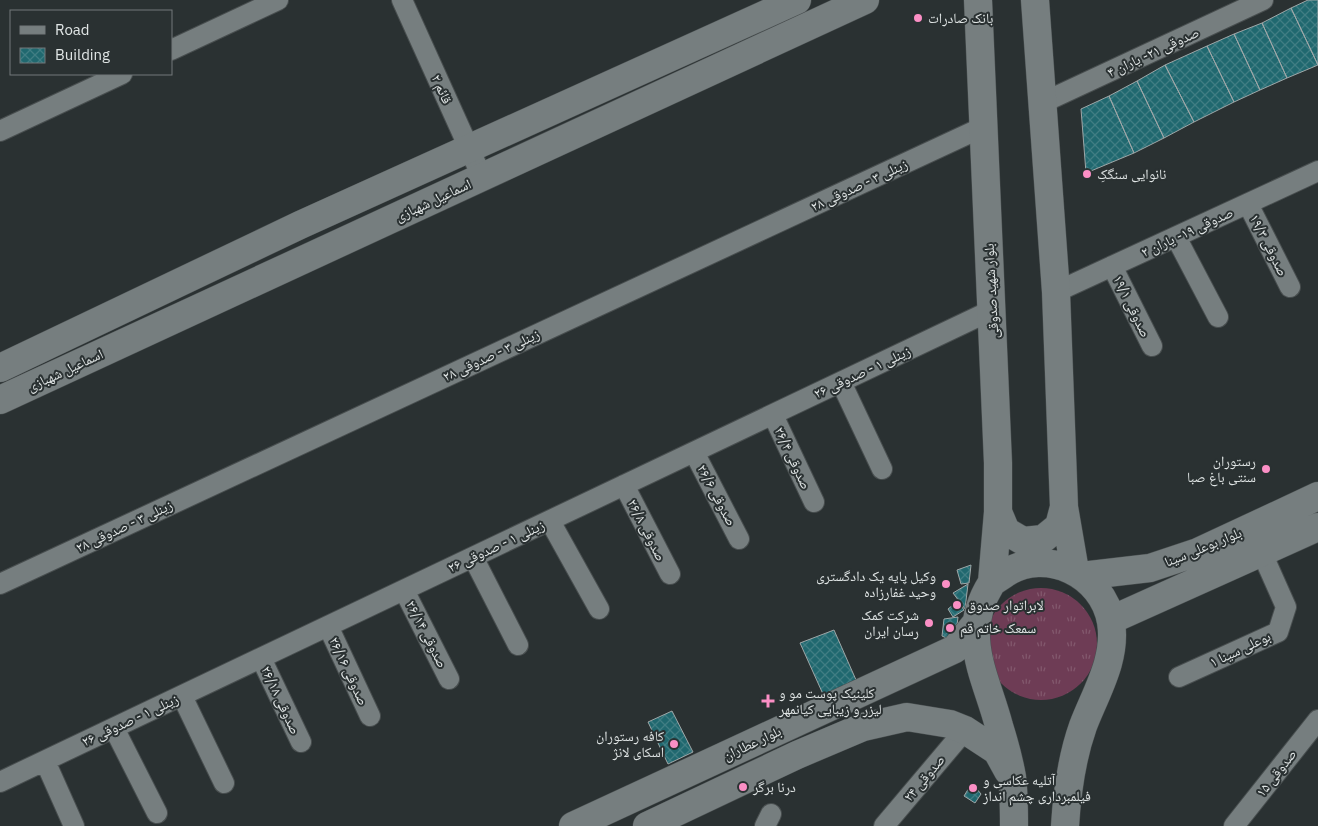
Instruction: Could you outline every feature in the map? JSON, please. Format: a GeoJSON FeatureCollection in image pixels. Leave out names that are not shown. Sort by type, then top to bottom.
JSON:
{"type":"FeatureCollection","features":[{"type":"Feature","properties":{"kind":"main road"},"geometry":{"type":"LineString","coordinates":[[0,368],[291,229],[797,0]]}},
{"type":"Feature","properties":{"kind":"main road","name":"اسماعیل شهبازی"},"geometry":{"type":"LineString","coordinates":[[0,400],[865,0]]}},
{"type":"Feature","properties":{"kind":"main road","name":"بلوار شهید صدوقی"},"geometry":{"type":"LineString","coordinates":[[976,623],[992,582],[998,512],[998,463],[978,0]]}},
{"type":"Feature","properties":{"kind":"main road"},"geometry":{"type":"LineString","coordinates":[[1035,0],[1056,292],[1064,507],[1078,574]]}},
{"type":"Feature","properties":{"kind":"main road","name":"بلوار بوعلی سینا"},"geometry":{"type":"LineString","coordinates":[[1078,574],[1150,568],[1198,552],[1318,496]]}},
{"type":"Feature","properties":{"kind":"main road"},"geometry":{"type":"LineString","coordinates":[[998,512],[1006,531],[1023,541],[1043,539],[1059,526],[1064,507]]}},
{"type":"Feature","properties":{"kind":"main road","name":"بلوار بوعلی سینا"},"geometry":{"type":"LineString","coordinates":[[1110,620],[1262,553],[1318,526]]}},
{"type":"Feature","properties":{"kind":"main road"},"geometry":{"type":"LineString","coordinates":[[992,582],[1015,568],[1036,563],[1057,565],[1078,574],[1092,585],[1102,599],[1110,620],[1112,646],[1105,673],[1082,728],[1067,794],[1065,826]]}},
{"type":"Feature","properties":{"kind":"main road"},"geometry":{"type":"LineString","coordinates":[[976,623],[976,649],[999,724],[1012,778],[1014,826]]}},
{"type":"Feature","properties":{"kind":"main road","name":"بلوار عطاران"},"geometry":{"type":"LineString","coordinates":[[573,826],[955,650],[976,623]]}},
{"type":"Feature","properties":{"kind":"main road"},"geometry":{"type":"LineString","coordinates":[[647,826],[797,755],[863,727],[907,717],[950,724],[965,730],[997,752],[1012,778]]}},
{"type":"Feature","properties":{"kind":"street"},"geometry":{"type":"LineString","coordinates":[[172,50],[278,0]]}},
{"type":"Feature","properties":{"kind":"street","name":"قائم ۲"},"geometry":{"type":"LineString","coordinates":[[402,0],[482,177]]}},
{"type":"Feature","properties":{"kind":"street","name":"صدوقی ۲۱- یاران ۴"},"geometry":{"type":"LineString","coordinates":[[1042,104],[1263,0]]}},
{"type":"Feature","properties":{"kind":"street"},"geometry":{"type":"LineString","coordinates":[[0,131],[120,75]]}},
{"type":"Feature","properties":{"kind":"street","name":"زینلی ۳ - صدوقی ۲۸"},"geometry":{"type":"LineString","coordinates":[[0,584],[983,127]]}},
{"type":"Feature","properties":{"kind":"street","name":"صدوقی ۱۹- یاران ۲"},"geometry":{"type":"LineString","coordinates":[[1056,292],[1318,171]]}},
{"type":"Feature","properties":{"kind":"street","name":"صدوقی ۱۹/۳"},"geometry":{"type":"LineString","coordinates":[[1248,204],[1290,287]]}},
{"type":"Feature","properties":{"kind":"street"},"geometry":{"type":"LineString","coordinates":[[1176,236],[1218,316]]}},
{"type":"Feature","properties":{"kind":"street","name":"صدوقی ۱۹/۱"},"geometry":{"type":"LineString","coordinates":[[1112,266],[1152,346]]}},
{"type":"Feature","properties":{"kind":"street","name":"زینلی ۱ - صدوقی ۲۶"},"geometry":{"type":"LineString","coordinates":[[0,782],[992,310]]}},
{"type":"Feature","properties":{"kind":"street"},"geometry":{"type":"LineString","coordinates":[[842,382],[882,469]]}},
{"type":"Feature","properties":{"kind":"street","name":"صدوقی ۲۶/۴"},"geometry":{"type":"LineString","coordinates":[[773,414],[814,502]]}},
{"type":"Feature","properties":{"kind":"street","name":"صدوقی ۲۶/۶"},"geometry":{"type":"LineString","coordinates":[[694,452],[740,539]]}},
{"type":"Feature","properties":{"kind":"street","name":"صدوقی ۲۶/۸"},"geometry":{"type":"LineString","coordinates":[[624,485],[670,574]]}},
{"type":"Feature","properties":{"kind":"street"},"geometry":{"type":"LineString","coordinates":[[550,521],[598,609]]}},
{"type":"Feature","properties":{"kind":"street","name":"بوعلی سینا ۱"},"geometry":{"type":"LineString","coordinates":[[1179,677],[1278,632],[1286,607],[1262,553]]}},
{"type":"Feature","properties":{"kind":"street"},"geometry":{"type":"LineString","coordinates":[[474,557],[518,645]]}},
{"type":"Feature","properties":{"kind":"street","name":"صدوقی ۲۶/۱۴"},"geometry":{"type":"LineString","coordinates":[[404,590],[449,679]]}},
{"type":"Feature","properties":{"kind":"street","name":"صدوقی ۲۶/۱۶"},"geometry":{"type":"LineString","coordinates":[[328,626],[370,716]]}},
{"type":"Feature","properties":{"kind":"street","name":"صدوقی ۲۶/۱۸"},"geometry":{"type":"LineString","coordinates":[[261,658],[301,742]]}},
{"type":"Feature","properties":{"kind":"street"},"geometry":{"type":"LineString","coordinates":[[182,696],[224,783]]}},
{"type":"Feature","properties":{"kind":"street","name":"صدوقی ۱۵"},"geometry":{"type":"LineString","coordinates":[[1234,826],[1318,720]]}},
{"type":"Feature","properties":{"kind":"street"},"geometry":{"type":"LineString","coordinates":[[114,728],[157,813]]}},
{"type":"Feature","properties":{"kind":"street","name":"صدوقی ۲۴"},"geometry":{"type":"LineString","coordinates":[[884,826],[965,730]]}},
{"type":"Feature","properties":{"kind":"street"},"geometry":{"type":"LineString","coordinates":[[45,761],[74,826]]}},
{"type":"Feature","properties":{"kind":"green space"},"geometry":{"type":"Polygon","coordinates":[[[1041,588],[1062,592],[1081,604],[1093,623],[1097,644],[1093,665],[1081,684],[1062,696],[1041,700],[1020,696],[1001,684],[989,665],[985,644],[989,623],[1001,604],[1020,592],[1041,588]]]}},
{"type":"Feature","properties":{"kind":"building"},"geometry":{"type":"Polygon","coordinates":[[[1308,0],[1318,0],[1318,65],[1291,8],[1308,0]]]}},
{"type":"Feature","properties":{"kind":"building"},"geometry":{"type":"Polygon","coordinates":[[[1291,8],[1318,65],[1287,78],[1262,23],[1291,8]]]}},
{"type":"Feature","properties":{"kind":"building"},"geometry":{"type":"Polygon","coordinates":[[[1262,23],[1287,78],[1260,90],[1234,34],[1262,23]]]}},
{"type":"Feature","properties":{"kind":"building"},"geometry":{"type":"Polygon","coordinates":[[[1234,34],[1260,90],[1234,102],[1207,46],[1234,34]]]}},
{"type":"Feature","properties":{"kind":"building"},"geometry":{"type":"Polygon","coordinates":[[[1207,46],[1234,102],[1194,122],[1165,65],[1207,46]]]}},
{"type":"Feature","properties":{"kind":"building"},"geometry":{"type":"Polygon","coordinates":[[[1165,65],[1194,122],[1164,138],[1137,81],[1165,65]]]}},
{"type":"Feature","properties":{"kind":"building"},"geometry":{"type":"Polygon","coordinates":[[[1137,81],[1164,138],[1134,153],[1109,96],[1137,81]]]}},
{"type":"Feature","properties":{"kind":"building"},"geometry":{"type":"Polygon","coordinates":[[[1109,96],[1134,153],[1086,173],[1081,109],[1109,96]]]}},
{"type":"Feature","properties":{"kind":"building"},"geometry":{"type":"Polygon","coordinates":[[[971,565],[969,583],[961,584],[957,570],[971,565]]]}},
{"type":"Feature","properties":{"kind":"building"},"geometry":{"type":"Polygon","coordinates":[[[968,584],[965,609],[953,593],[968,584]]]}},
{"type":"Feature","properties":{"kind":"building","name":"لابراتوار صدوق"},"geometry":{"type":"Polygon","coordinates":[[[958,601],[964,610],[953,617],[948,609],[958,601]]]}},
{"type":"Feature","properties":{"kind":"building","name":"سمعک خاتم قم"},"geometry":{"type":"Polygon","coordinates":[[[958,617],[955,642],[942,636],[944,619],[958,617]]]}},
{"type":"Feature","properties":{"kind":"building"},"geometry":{"type":"Polygon","coordinates":[[[834,630],[860,689],[827,703],[800,643],[834,630]]]}},
{"type":"Feature","properties":{"kind":"building","name":"کافه رستوران اسکای لانژ"},"geometry":{"type":"Polygon","coordinates":[[[672,711],[693,752],[668,764],[648,722],[672,711]]]}},
{"type":"Feature","properties":{"kind":"building","name":"آتلیه عکاسی و فیلمبرداری چشم انداز"},"geometry":{"type":"Polygon","coordinates":[[[972,783],[981,794],[975,803],[964,796],[972,783]]]}},
{"type":"Feature","properties":{"kind":"place","name":"بانک صادرات"},"geometry":{"type":"Point","coordinates":[918,18]}},
{"type":"Feature","properties":{"kind":"place","name":"نانوایی سنگکِ"},"geometry":{"type":"Point","coordinates":[1087,174]}},
{"type":"Feature","properties":{"kind":"place","name":"رستوران سنتی باغ صبا"},"geometry":{"type":"Point","coordinates":[1266,469]}},
{"type":"Feature","properties":{"kind":"place","name":"وکیل پایه یک دادگستری وحید غفارزاده"},"geometry":{"type":"Point","coordinates":[946,584]}},
{"type":"Feature","properties":{"kind":"place","name":"لابراتوار صدوق"},"geometry":{"type":"Point","coordinates":[957,605]}},
{"type":"Feature","properties":{"kind":"place","name":"شرکت کمک رسان ایران"},"geometry":{"type":"Point","coordinates":[929,623]}},
{"type":"Feature","properties":{"kind":"place","name":"سمعک خاتم قم"},"geometry":{"type":"Point","coordinates":[950,628]}},
{"type":"Feature","properties":{"kind":"place","name":"کلینیک پوست مو و لیزر و زیبایی کیانمهر"},"geometry":{"type":"Point","coordinates":[768,701]}},
{"type":"Feature","properties":{"kind":"place","name":"کافه رستوران اسکای لانژ"},"geometry":{"type":"Point","coordinates":[674,744]}},
{"type":"Feature","properties":{"kind":"place","name":"درنا برگر"},"geometry":{"type":"Point","coordinates":[743,787]}},
{"type":"Feature","properties":{"kind":"place","name":"آتلیه عکاسی و فیلمبرداری چشم انداز"},"geometry":{"type":"Point","coordinates":[973,788]}}]}
